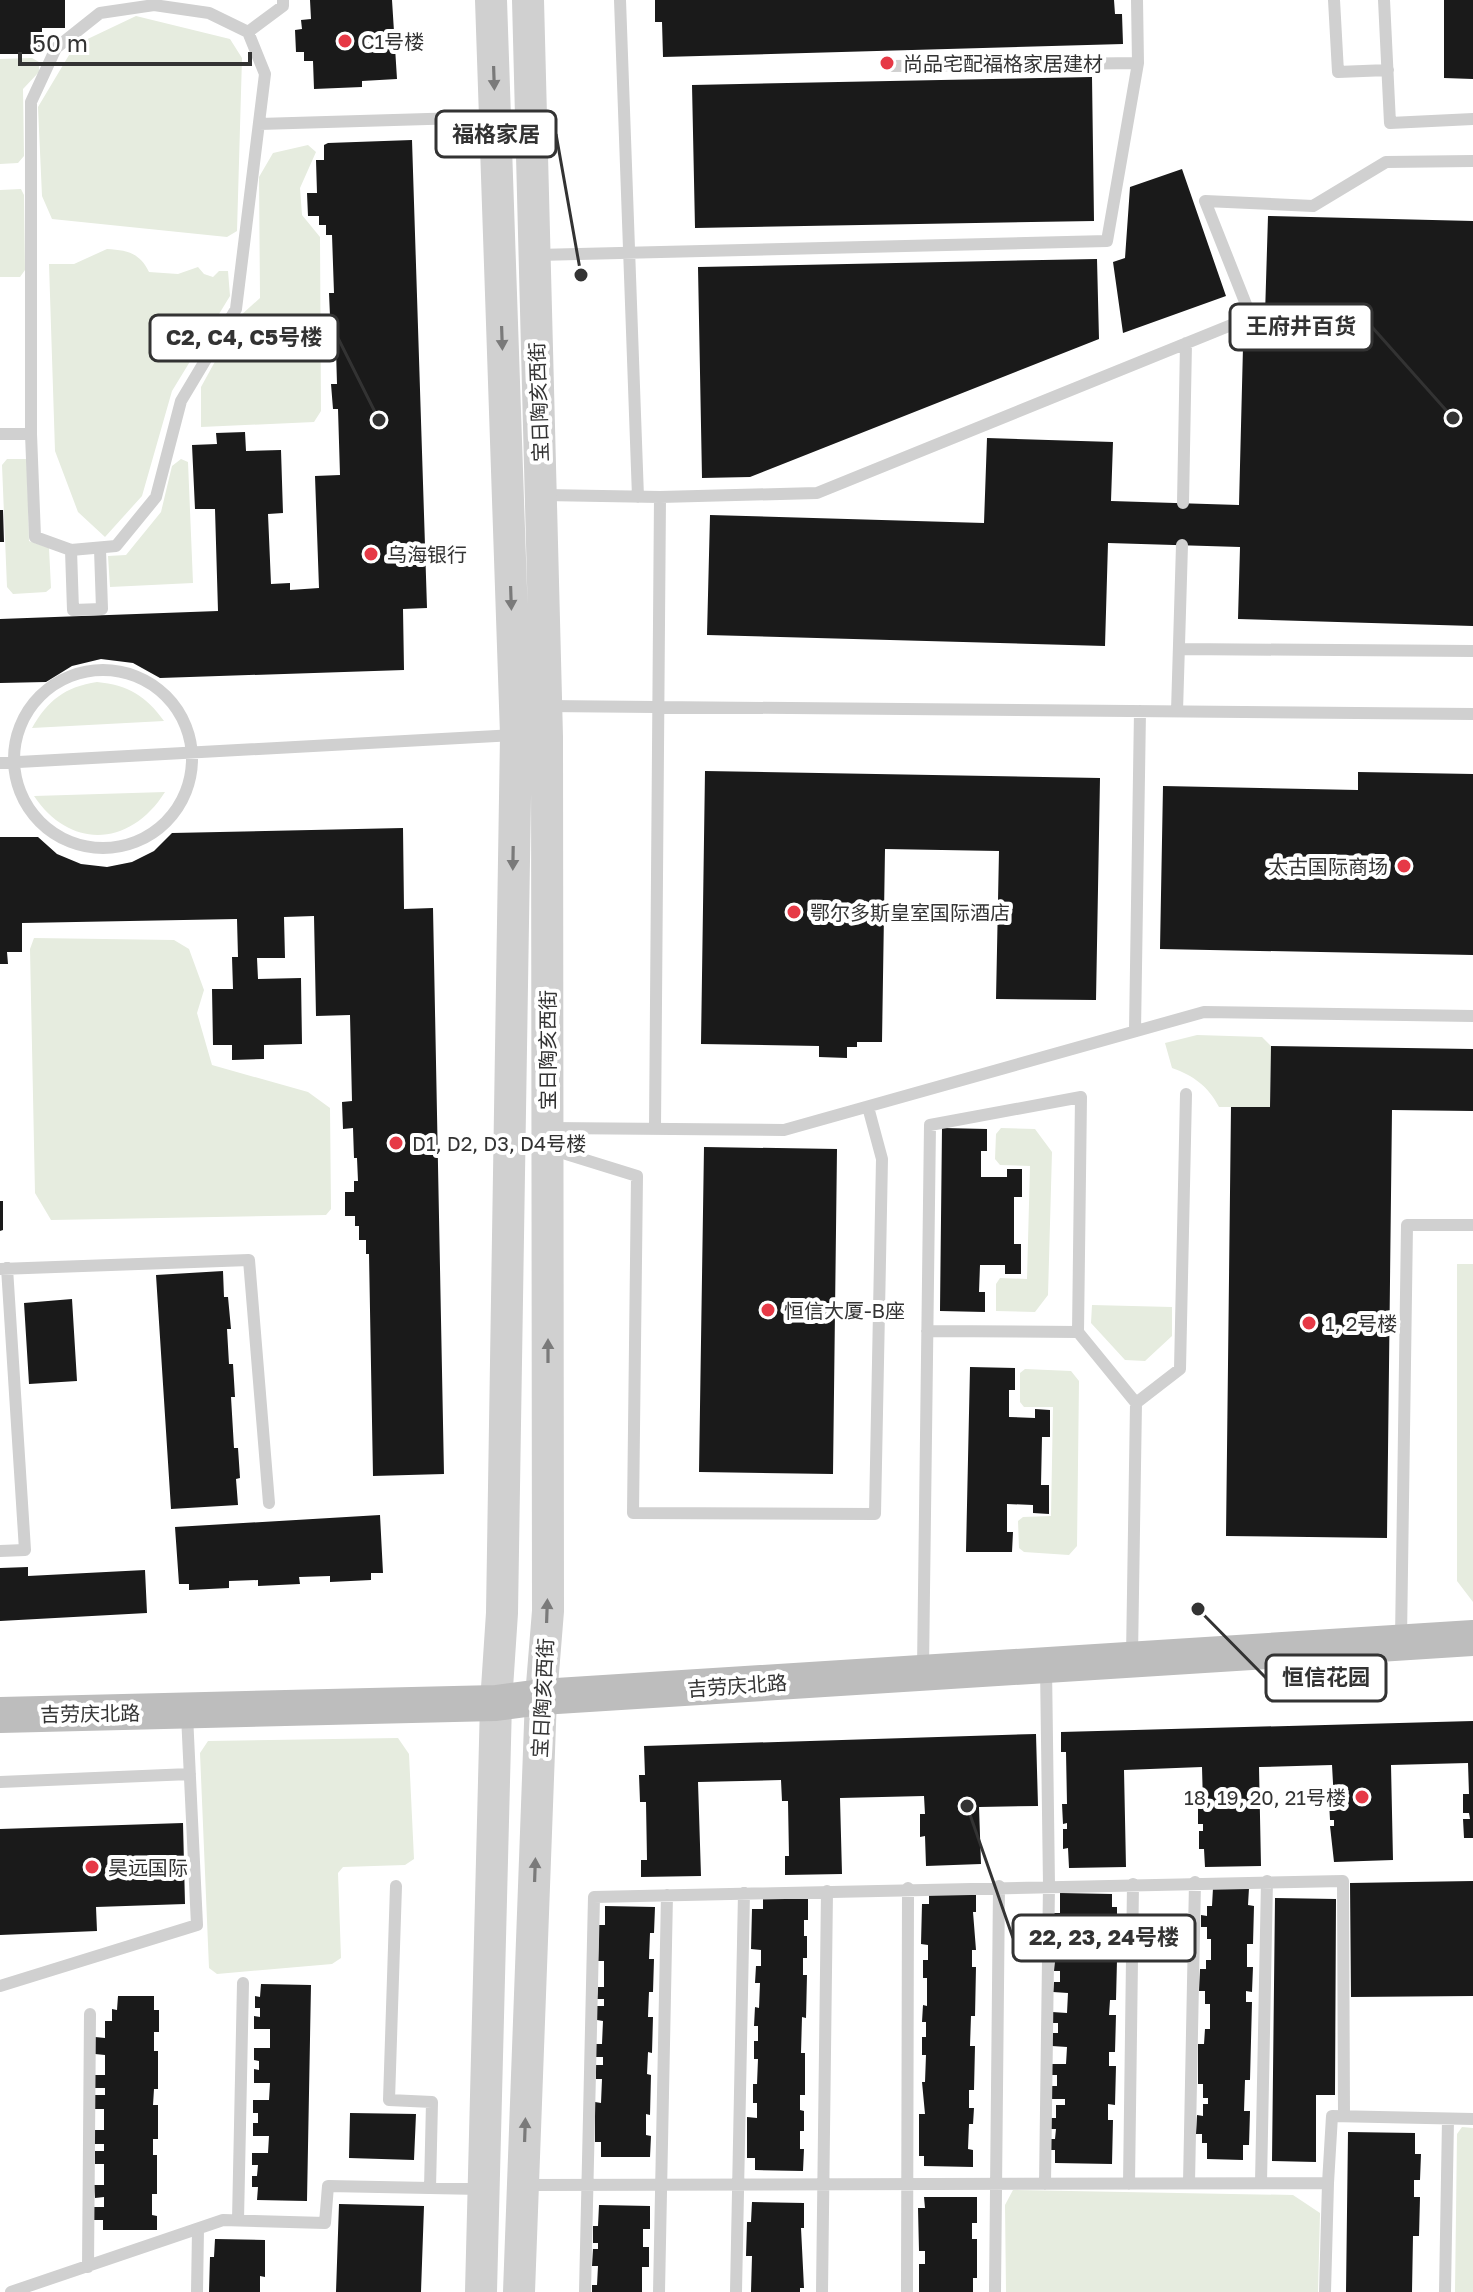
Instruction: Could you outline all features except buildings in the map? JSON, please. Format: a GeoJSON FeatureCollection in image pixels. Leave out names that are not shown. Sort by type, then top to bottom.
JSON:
{"type":"FeatureCollection","features":[{"type":"Feature","properties":{"kind":"main road","name":"吉劳庆北路"},"geometry":{"type":"LineString","coordinates":[[0,1715],[496,1703],[541,1697],[1473,1638]]}},
{"type":"Feature","properties":{"kind":"street","name":"宝日陶亥西街"},"geometry":{"type":"LineString","coordinates":[[481,2292],[496,1703],[502,1613],[516,735],[491,0]]}},
{"type":"Feature","properties":{"kind":"street","name":"宝日陶亥西街"},"geometry":{"type":"LineString","coordinates":[[519,2292],[541,1697],[548,1611],[546,706],[528,0]]}},
{"type":"Feature","properties":{"kind":"lane"},"geometry":{"type":"LineString","coordinates":[[248,32],[283,6],[283,0]]}},
{"type":"Feature","properties":{"kind":"lane"},"geometry":{"type":"LineString","coordinates":[[620,0],[638,497]]}},
{"type":"Feature","properties":{"kind":"lane"},"geometry":{"type":"LineString","coordinates":[[534,255],[1107,241],[1138,63],[1137,0]]}},
{"type":"Feature","properties":{"kind":"lane"},"geometry":{"type":"LineString","coordinates":[[1334,0],[1338,72],[1388,70]]}},
{"type":"Feature","properties":{"kind":"lane"},"geometry":{"type":"LineString","coordinates":[[1384,0],[1390,123],[1473,119]]}},
{"type":"Feature","properties":{"kind":"lane"},"geometry":{"type":"LineString","coordinates":[[154,5],[209,13],[248,32],[265,74],[236,309],[181,401],[156,497],[116,546],[71,550],[35,537],[31,434],[31,102],[56,48],[100,7],[154,5]]}},
{"type":"Feature","properties":{"kind":"lane"},"geometry":{"type":"LineString","coordinates":[[892,66],[1138,63]]}},
{"type":"Feature","properties":{"kind":"lane"},"geometry":{"type":"LineString","coordinates":[[259,124],[495,117]]}},
{"type":"Feature","properties":{"kind":"lane"},"geometry":{"type":"LineString","coordinates":[[541,495],[660,497],[817,493],[1251,317],[1205,201],[1313,206],[1386,162],[1473,161]]}},
{"type":"Feature","properties":{"kind":"lane"},"geometry":{"type":"LineString","coordinates":[[1183,503],[1186,343]]}},
{"type":"Feature","properties":{"kind":"lane"},"geometry":{"type":"LineString","coordinates":[[0,434],[31,434]]}},
{"type":"Feature","properties":{"kind":"lane"},"geometry":{"type":"LineString","coordinates":[[655,1129],[660,497]]}},
{"type":"Feature","properties":{"kind":"lane"},"geometry":{"type":"LineString","coordinates":[[1177,711],[1182,545]]}},
{"type":"Feature","properties":{"kind":"lane"},"geometry":{"type":"LineString","coordinates":[[71,550],[73,610],[102,609],[100,549]]}},
{"type":"Feature","properties":{"kind":"lane"},"geometry":{"type":"LineString","coordinates":[[1179,649],[1473,651]]}},
{"type":"Feature","properties":{"kind":"lane"},"geometry":{"type":"LineString","coordinates":[[113,669],[143,678],[168,697],[185,723],[192,753],[189,781],[178,807],[159,829],[135,843],[107,849],[79,846],[53,834],[32,815],[6,763],[31,704],[54,683],[83,671],[113,669]]}},
{"type":"Feature","properties":{"kind":"lane"},"geometry":{"type":"LineString","coordinates":[[546,706],[1473,714]]}},
{"type":"Feature","properties":{"kind":"lane"},"geometry":{"type":"LineString","coordinates":[[1135,1031],[1140,711]]}},
{"type":"Feature","properties":{"kind":"lane"},"geometry":{"type":"LineString","coordinates":[[6,763],[516,735]]}},
{"type":"Feature","properties":{"kind":"lane"},"geometry":{"type":"LineString","coordinates":[[547,1138],[655,1129],[784,1130],[1204,1012],[1473,1016]]}},
{"type":"Feature","properties":{"kind":"lane"},"geometry":{"type":"LineString","coordinates":[[1136,1403],[1180,1369],[1186,1094]]}},
{"type":"Feature","properties":{"kind":"lane"},"geometry":{"type":"LineString","coordinates":[[923,1673],[930,1125],[1081,1097],[1078,1332],[1136,1403],[1132,1659]]}},
{"type":"Feature","properties":{"kind":"lane"},"geometry":{"type":"LineString","coordinates":[[547,1138],[637,1176],[633,1513],[875,1514],[882,1159],[868,1107]]}},
{"type":"Feature","properties":{"kind":"lane"},"geometry":{"type":"LineString","coordinates":[[1401,1643],[1407,1225],[1473,1225]]}},
{"type":"Feature","properties":{"kind":"lane"},"geometry":{"type":"LineString","coordinates":[[0,1551],[25,1550],[3,1268],[249,1260],[269,1503]]}},
{"type":"Feature","properties":{"kind":"lane"},"geometry":{"type":"LineString","coordinates":[[927,1331],[1078,1332]]}},
{"type":"Feature","properties":{"kind":"lane"},"geometry":{"type":"LineString","coordinates":[[1045,2184],[1049,1885],[1046,1665]]}},
{"type":"Feature","properties":{"kind":"lane"},"geometry":{"type":"LineString","coordinates":[[0,1986],[197,1925],[187,1710]]}},
{"type":"Feature","properties":{"kind":"lane"},"geometry":{"type":"LineString","coordinates":[[0,1782],[190,1774]]}},
{"type":"Feature","properties":{"kind":"lane"},"geometry":{"type":"LineString","coordinates":[[1261,2183],[1267,1881]]}},
{"type":"Feature","properties":{"kind":"lane"},"geometry":{"type":"LineString","coordinates":[[585,2292],[594,1897],[1343,1881],[1344,2116]]}},
{"type":"Feature","properties":{"kind":"lane"},"geometry":{"type":"LineString","coordinates":[[1189,2183],[1195,1882]]}},
{"type":"Feature","properties":{"kind":"lane"},"geometry":{"type":"LineString","coordinates":[[1129,2184],[1133,1884]]}},
{"type":"Feature","properties":{"kind":"lane"},"geometry":{"type":"LineString","coordinates":[[396,1886],[389,2100],[432,2102],[430,2188]]}},
{"type":"Feature","properties":{"kind":"lane"},"geometry":{"type":"LineString","coordinates":[[995,2292],[999,1886]]}},
{"type":"Feature","properties":{"kind":"lane"},"geometry":{"type":"LineString","coordinates":[[907,2292],[908,1888]]}},
{"type":"Feature","properties":{"kind":"lane"},"geometry":{"type":"LineString","coordinates":[[822,2292],[827,1891]]}},
{"type":"Feature","properties":{"kind":"lane"},"geometry":{"type":"LineString","coordinates":[[736,2292],[744,1893]]}},
{"type":"Feature","properties":{"kind":"lane"},"geometry":{"type":"LineString","coordinates":[[659,2292],[667,1895]]}},
{"type":"Feature","properties":{"kind":"lane"},"geometry":{"type":"LineString","coordinates":[[238,2220],[243,1983]]}},
{"type":"Feature","properties":{"kind":"lane"},"geometry":{"type":"LineString","coordinates":[[88,2267],[90,2014]]}},
{"type":"Feature","properties":{"kind":"lane"},"geometry":{"type":"LineString","coordinates":[[1325,2292],[1332,2116],[1473,2119]]}},
{"type":"Feature","properties":{"kind":"lane"},"geometry":{"type":"LineString","coordinates":[[1445,2292],[1448,2119]]}},
{"type":"Feature","properties":{"kind":"lane"},"geometry":{"type":"LineString","coordinates":[[523,2185],[1328,2183]]}},
{"type":"Feature","properties":{"kind":"lane"},"geometry":{"type":"LineString","coordinates":[[11,2292],[25,2290],[223,2220],[325,2223],[328,2186],[484,2189]]}},
{"type":"Feature","properties":{"kind":"lane"},"geometry":{"type":"LineString","coordinates":[[197,2292],[198,2229]]}},
{"type":"Feature","properties":{"kind":"shaded area"},"geometry":{"type":"Polygon","coordinates":[[[136,16],[230,39],[242,58],[237,231],[227,237],[52,219],[42,196],[38,107],[75,45],[136,16]]]}},
{"type":"Feature","properties":{"kind":"shaded area"},"geometry":{"type":"Polygon","coordinates":[[[32,58],[39,62],[39,72],[23,89],[24,156],[18,163],[0,164],[0,59],[32,58]]]}},
{"type":"Feature","properties":{"kind":"shaded area"},"geometry":{"type":"Polygon","coordinates":[[[308,145],[316,152],[300,188],[302,215],[320,237],[321,411],[314,422],[201,427],[201,387],[240,316],[260,298],[259,177],[273,153],[308,145]]]}},
{"type":"Feature","properties":{"kind":"shaded area"},"geometry":{"type":"Polygon","coordinates":[[[21,189],[24,195],[25,270],[20,277],[0,277],[0,190],[21,189]]]}},
{"type":"Feature","properties":{"kind":"shaded area"},"geometry":{"type":"Polygon","coordinates":[[[107,249],[132,254],[149,272],[178,274],[198,267],[204,274],[213,277],[219,271],[228,271],[230,296],[172,391],[142,496],[105,537],[78,512],[55,451],[49,264],[74,264],[107,249]]]}},
{"type":"Feature","properties":{"kind":"shaded area"},"geometry":{"type":"Polygon","coordinates":[[[7,459],[27,459],[29,541],[49,548],[51,588],[46,592],[13,594],[7,587],[2,465],[7,459]]]}},
{"type":"Feature","properties":{"kind":"shaded area"},"geometry":{"type":"Polygon","coordinates":[[[181,459],[188,462],[193,583],[110,587],[108,556],[126,555],[161,512],[172,466],[181,459]]]}},
{"type":"Feature","properties":{"kind":"shaded area"},"geometry":{"type":"Polygon","coordinates":[[[97,682],[135,693],[164,721],[32,728],[58,696],[97,682]]]}},
{"type":"Feature","properties":{"kind":"shaded area"},"geometry":{"type":"Polygon","coordinates":[[[165,792],[151,810],[135,823],[101,835],[83,833],[65,826],[49,814],[34,796],[165,792]]]}},
{"type":"Feature","properties":{"kind":"shaded area"},"geometry":{"type":"Polygon","coordinates":[[[34,938],[174,940],[189,949],[204,990],[197,1013],[212,1065],[308,1092],[330,1108],[331,1209],[326,1215],[51,1220],[35,1193],[30,949],[34,938]]]}},
{"type":"Feature","properties":{"kind":"shaded area"},"geometry":{"type":"Polygon","coordinates":[[[1197,1035],[1262,1037],[1271,1046],[1270,1107],[1219,1107],[1200,1083],[1172,1068],[1165,1043],[1197,1035]]]}},
{"type":"Feature","properties":{"kind":"shaded area"},"geometry":{"type":"Polygon","coordinates":[[[1001,1128],[1035,1129],[1052,1152],[1048,1295],[1035,1312],[996,1311],[996,1284],[1000,1278],[1027,1279],[1030,1166],[1000,1165],[995,1159],[996,1134],[1001,1128]]]}},
{"type":"Feature","properties":{"kind":"shaded area"},"geometry":{"type":"Polygon","coordinates":[[[1457,1264],[1473,1264],[1473,1602],[1457,1581],[1457,1264]]]}},
{"type":"Feature","properties":{"kind":"shaded area"},"geometry":{"type":"Polygon","coordinates":[[[1092,1305],[1172,1307],[1172,1336],[1145,1361],[1125,1360],[1091,1323],[1092,1305]]]}},
{"type":"Feature","properties":{"kind":"shaded area"},"geometry":{"type":"Polygon","coordinates":[[[1025,1369],[1071,1371],[1079,1381],[1077,1546],[1069,1555],[1024,1552],[1019,1548],[1018,1521],[1023,1517],[1051,1516],[1053,1407],[1024,1407],[1020,1402],[1020,1373],[1025,1369]]]}},
{"type":"Feature","properties":{"kind":"shaded area"},"geometry":{"type":"Polygon","coordinates":[[[398,1738],[409,1754],[414,1859],[405,1865],[343,1867],[338,1873],[341,1958],[332,1964],[217,1974],[209,1968],[200,1753],[208,1741],[398,1738]]]}},
{"type":"Feature","properties":{"kind":"shaded area"},"geometry":{"type":"Polygon","coordinates":[[[1462,2127],[1473,2128],[1473,2292],[1455,2292],[1457,2134],[1462,2127]]]}},
{"type":"Feature","properties":{"kind":"shaded area"},"geometry":{"type":"Polygon","coordinates":[[[1013,2190],[1293,2195],[1320,2213],[1318,2292],[1006,2292],[1005,2205],[1013,2190]]]}},
{"type":"Feature","properties":{"kind":"place","name":"C1号楼"},"geometry":{"type":"Point","coordinates":[345,41]}},
{"type":"Feature","properties":{"kind":"place","name":"尚品宅配福格家居建材"},"geometry":{"type":"Point","coordinates":[887,63]}},
{"type":"Feature","properties":{"kind":"place","name":"福格家居"},"geometry":{"type":"Point","coordinates":[581,275]}},
{"type":"Feature","properties":{"kind":"place","name":"王府井百货"},"geometry":{"type":"Point","coordinates":[1453,418]}},
{"type":"Feature","properties":{"kind":"place","name":"C2, C4, C5号楼"},"geometry":{"type":"Point","coordinates":[379,420]}},
{"type":"Feature","properties":{"kind":"place","name":"乌海银行"},"geometry":{"type":"Point","coordinates":[371,554]}},
{"type":"Feature","properties":{"kind":"place","name":"太古国际商场"},"geometry":{"type":"Point","coordinates":[1404,866]}},
{"type":"Feature","properties":{"kind":"place","name":"鄂尔多斯皇室国际酒店"},"geometry":{"type":"Point","coordinates":[794,912]}},
{"type":"Feature","properties":{"kind":"place","name":"D1, D2, D3, D4号楼"},"geometry":{"type":"Point","coordinates":[396,1143]}},
{"type":"Feature","properties":{"kind":"place","name":"恒信大厦-B座"},"geometry":{"type":"Point","coordinates":[768,1310]}},
{"type":"Feature","properties":{"kind":"place","name":"1, 2号楼"},"geometry":{"type":"Point","coordinates":[1309,1323]}},
{"type":"Feature","properties":{"kind":"place","name":"恒信花园"},"geometry":{"type":"Point","coordinates":[1198,1609]}},
{"type":"Feature","properties":{"kind":"place","name":"18, 19, 20, 21号楼"},"geometry":{"type":"Point","coordinates":[1362,1797]}},
{"type":"Feature","properties":{"kind":"place","name":"22, 23, 24号楼"},"geometry":{"type":"Point","coordinates":[967,1806]}},
{"type":"Feature","properties":{"kind":"place","name":"昊远国际"},"geometry":{"type":"Point","coordinates":[92,1867]}}]}
